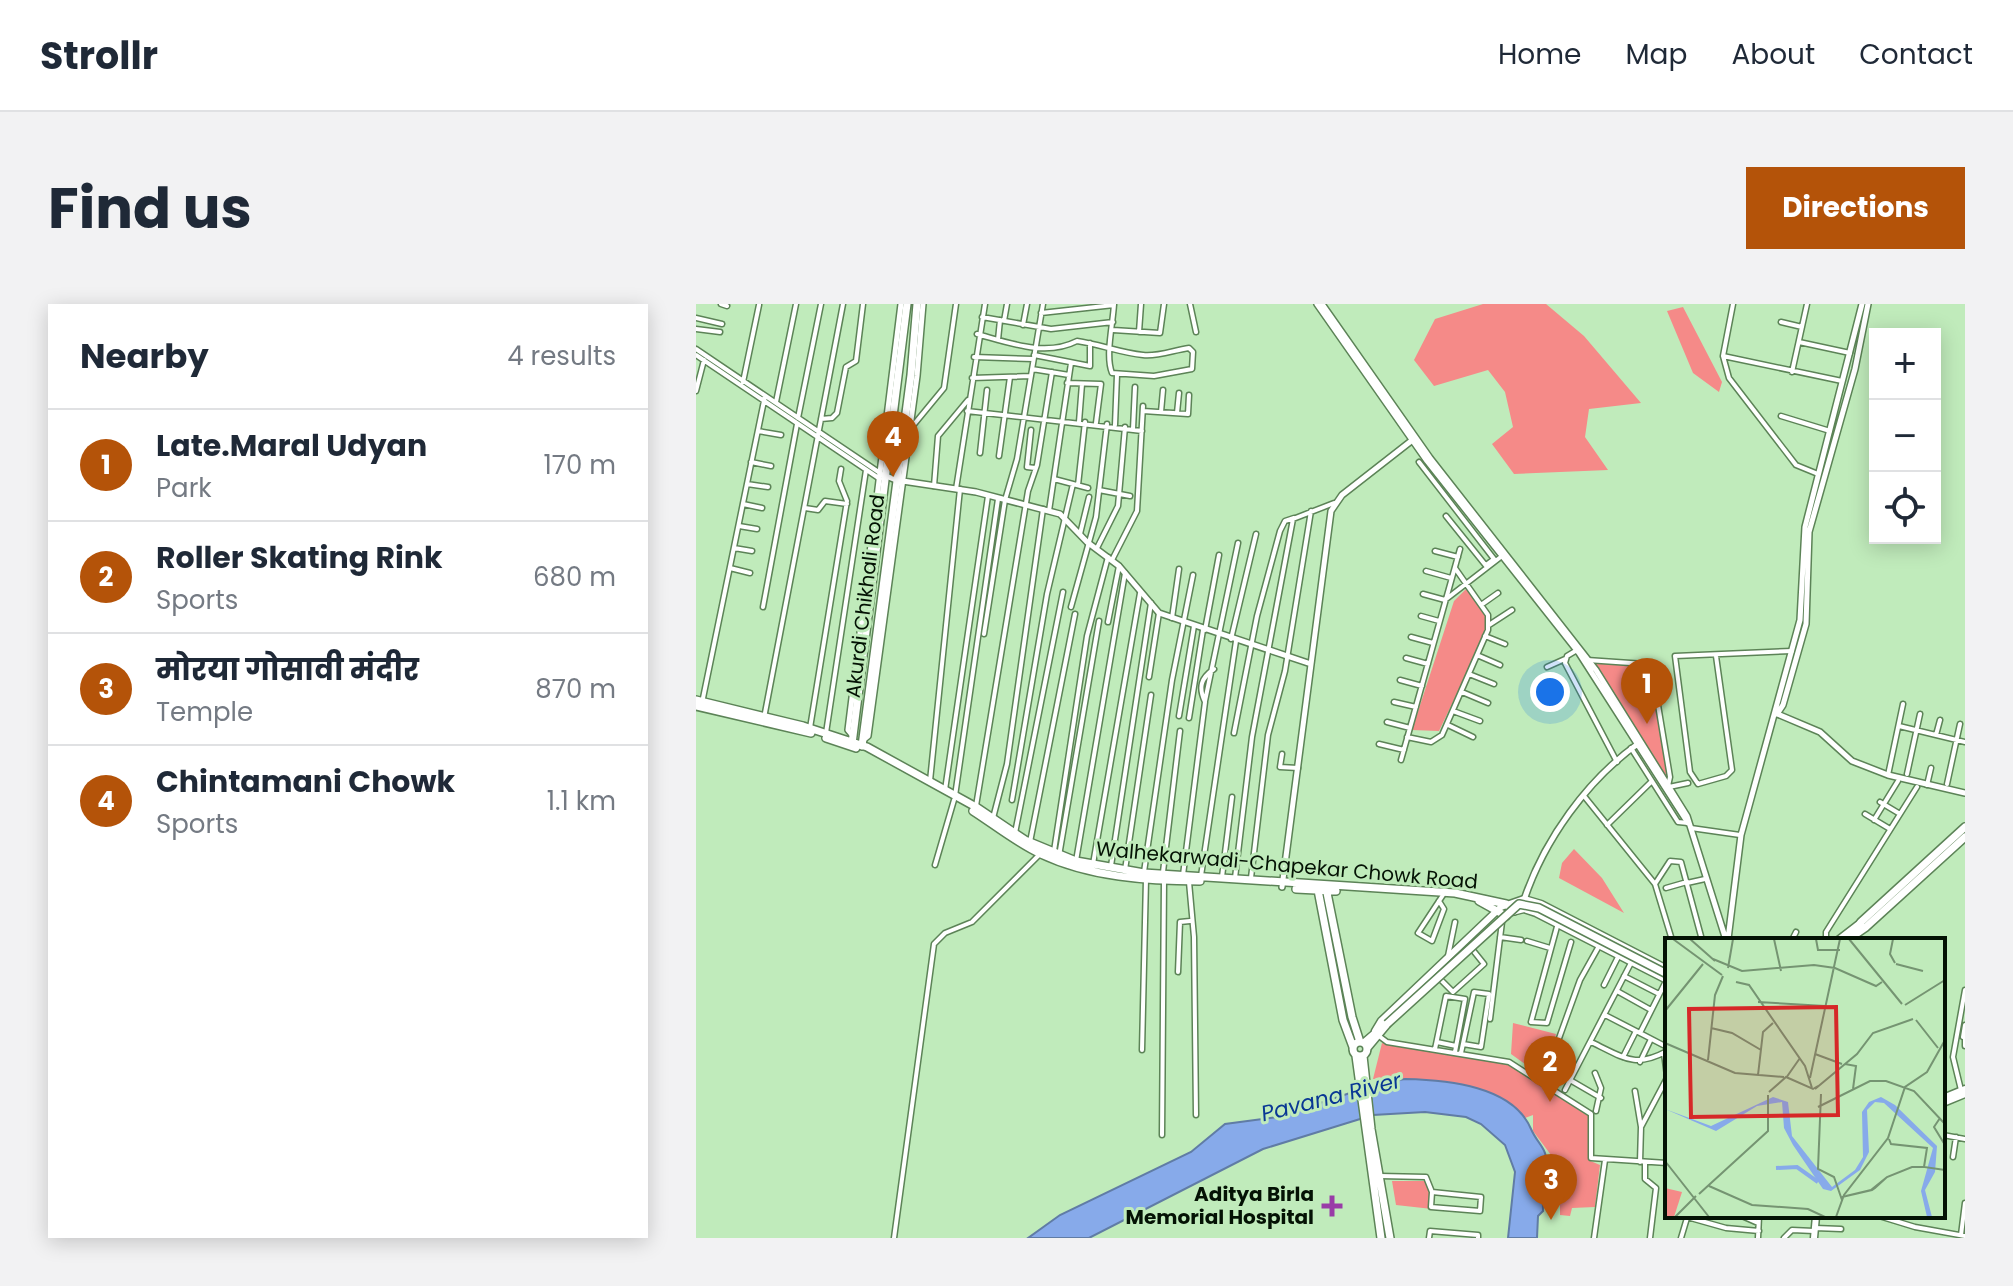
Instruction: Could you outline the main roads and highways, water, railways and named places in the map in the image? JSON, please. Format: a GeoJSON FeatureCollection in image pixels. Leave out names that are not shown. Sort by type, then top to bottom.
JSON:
{"type":"FeatureCollection","features":[{"type":"Feature","properties":{"kind":"main road","name":"Akurdi Chikhali Road"},"geometry":{"type":"LineString","coordinates":[[852,741],[904,304]]}},
{"type":"Feature","properties":{"kind":"main road","name":"Akurdi Chikhali Road"},"geometry":{"type":"LineString","coordinates":[[862,745],[920,304]]}},
{"type":"Feature","properties":{"kind":"main road"},"geometry":{"type":"LineString","coordinates":[[699,704],[808,730]]}},
{"type":"Feature","properties":{"kind":"main road","name":"Walhekarwadi-Chapekar Chowk Road"},"geometry":{"type":"LineString","coordinates":[[808,730],[852,741]]}},
{"type":"Feature","properties":{"kind":"main road","name":"Walhekarwadi-Chapekar Chowk Road"},"geometry":{"type":"LineString","coordinates":[[808,730],[862,745],[945,790],[954,798],[976,807],[1034,847]]}},
{"type":"Feature","properties":{"kind":"main road","name":"Walhekarwadi-Chapekar Chowk Road"},"geometry":{"type":"LineString","coordinates":[[862,745],[1034,847],[1096,868],[1163,878],[1262,882],[1499,906]]}},
{"type":"Feature","properties":{"kind":"main road"},"geometry":{"type":"LineString","coordinates":[[1855,938],[1864,925],[1965,827]]}},
{"type":"Feature","properties":{"kind":"main road"},"geometry":{"type":"LineString","coordinates":[[1893,898],[1965,837]]}},
{"type":"Feature","properties":{"kind":"main road","name":"Walhekarwadi-Chapekar Chowk Road"},"geometry":{"type":"LineString","coordinates":[[1057,856],[1096,868],[1145,876]]}},
{"type":"Feature","properties":{"kind":"main road","name":"Walhekarwadi-Chapekar Chowk Road"},"geometry":{"type":"LineString","coordinates":[[1186,878],[1251,878],[1262,882]]}},
{"type":"Feature","properties":{"kind":"main road","name":"Walhekarwadi-Chapekar Chowk Road"},"geometry":{"type":"LineString","coordinates":[[1322,888],[1451,893],[1499,906]]}},
{"type":"Feature","properties":{"kind":"main road"},"geometry":{"type":"LineString","coordinates":[[1322,888],[1360,1049],[1360,1077],[1381,1238]]}},
{"type":"Feature","properties":{"kind":"main road"},"geometry":{"type":"LineString","coordinates":[[1378,1033],[1381,1021],[1499,906],[1524,899],[1541,904],[1604,937],[1665,975]]}},
{"type":"Feature","properties":{"kind":"main road"},"geometry":{"type":"LineString","coordinates":[[1378,1033],[1519,904],[1539,908],[1665,975]]}},
{"type":"Feature","properties":{"kind":"main road"},"geometry":{"type":"LineString","coordinates":[[1499,906],[1514,911]]}},
{"type":"Feature","properties":{"kind":"main road"},"geometry":{"type":"LineString","coordinates":[[1499,906],[1504,918]]}},
{"type":"Feature","properties":{"kind":"main road"},"geometry":{"type":"LineString","coordinates":[[1360,1049],[1514,911],[1524,909],[1619,955],[1634,958]]}},
{"type":"Feature","properties":{"kind":"main road"},"geometry":{"type":"LineString","coordinates":[[1841,938],[1864,925]]}},
{"type":"Feature","properties":{"kind":"main road"},"geometry":{"type":"LineString","coordinates":[[1945,1099],[1964,1092]]}},
{"type":"Feature","properties":{"kind":"main road"},"geometry":{"type":"LineString","coordinates":[[1368,1133],[1380,1176],[1390,1238]]}},
{"type":"Feature","properties":{"kind":"water"},"geometry":{"type":"Polygon","coordinates":[[[1405,1079],[1477,1088],[1510,1103],[1522,1115],[1547,1161],[1547,1168],[1542,1171],[1543,1211],[1538,1216],[1537,1238],[1508,1238],[1515,1172],[1505,1145],[1481,1124],[1466,1117],[1425,1112],[1373,1115],[1263,1149],[1089,1238],[1028,1238],[1060,1215],[1191,1152],[1225,1124],[1278,1117],[1380,1083],[1405,1079]]]}},
{"type":"Feature","properties":{"kind":"place","name":"Chintamani Chowk"},"geometry":{"type":"Point","coordinates":[893,477]}},
{"type":"Feature","properties":{"kind":"place","name":"Late.Maral Udyan"},"geometry":{"type":"Point","coordinates":[1647,724]}},
{"type":"Feature","properties":{"kind":"place","name":"Roller Skating Rink"},"geometry":{"type":"Point","coordinates":[1550,1102]}},
{"type":"Feature","properties":{"kind":"place","name":"Aditya Birla Memorial Hospital"},"geometry":{"type":"Point","coordinates":[1332,1206]}},
{"type":"Feature","properties":{"kind":"place","name":"मोरया गोसावी मंदीर"},"geometry":{"type":"Point","coordinates":[1551,1220]}},
{"type":"Feature","properties":{"kind":"water label","name":"Pavana River"},"geometry":{"type":"Point","coordinates":[1331,1097]}}]}
